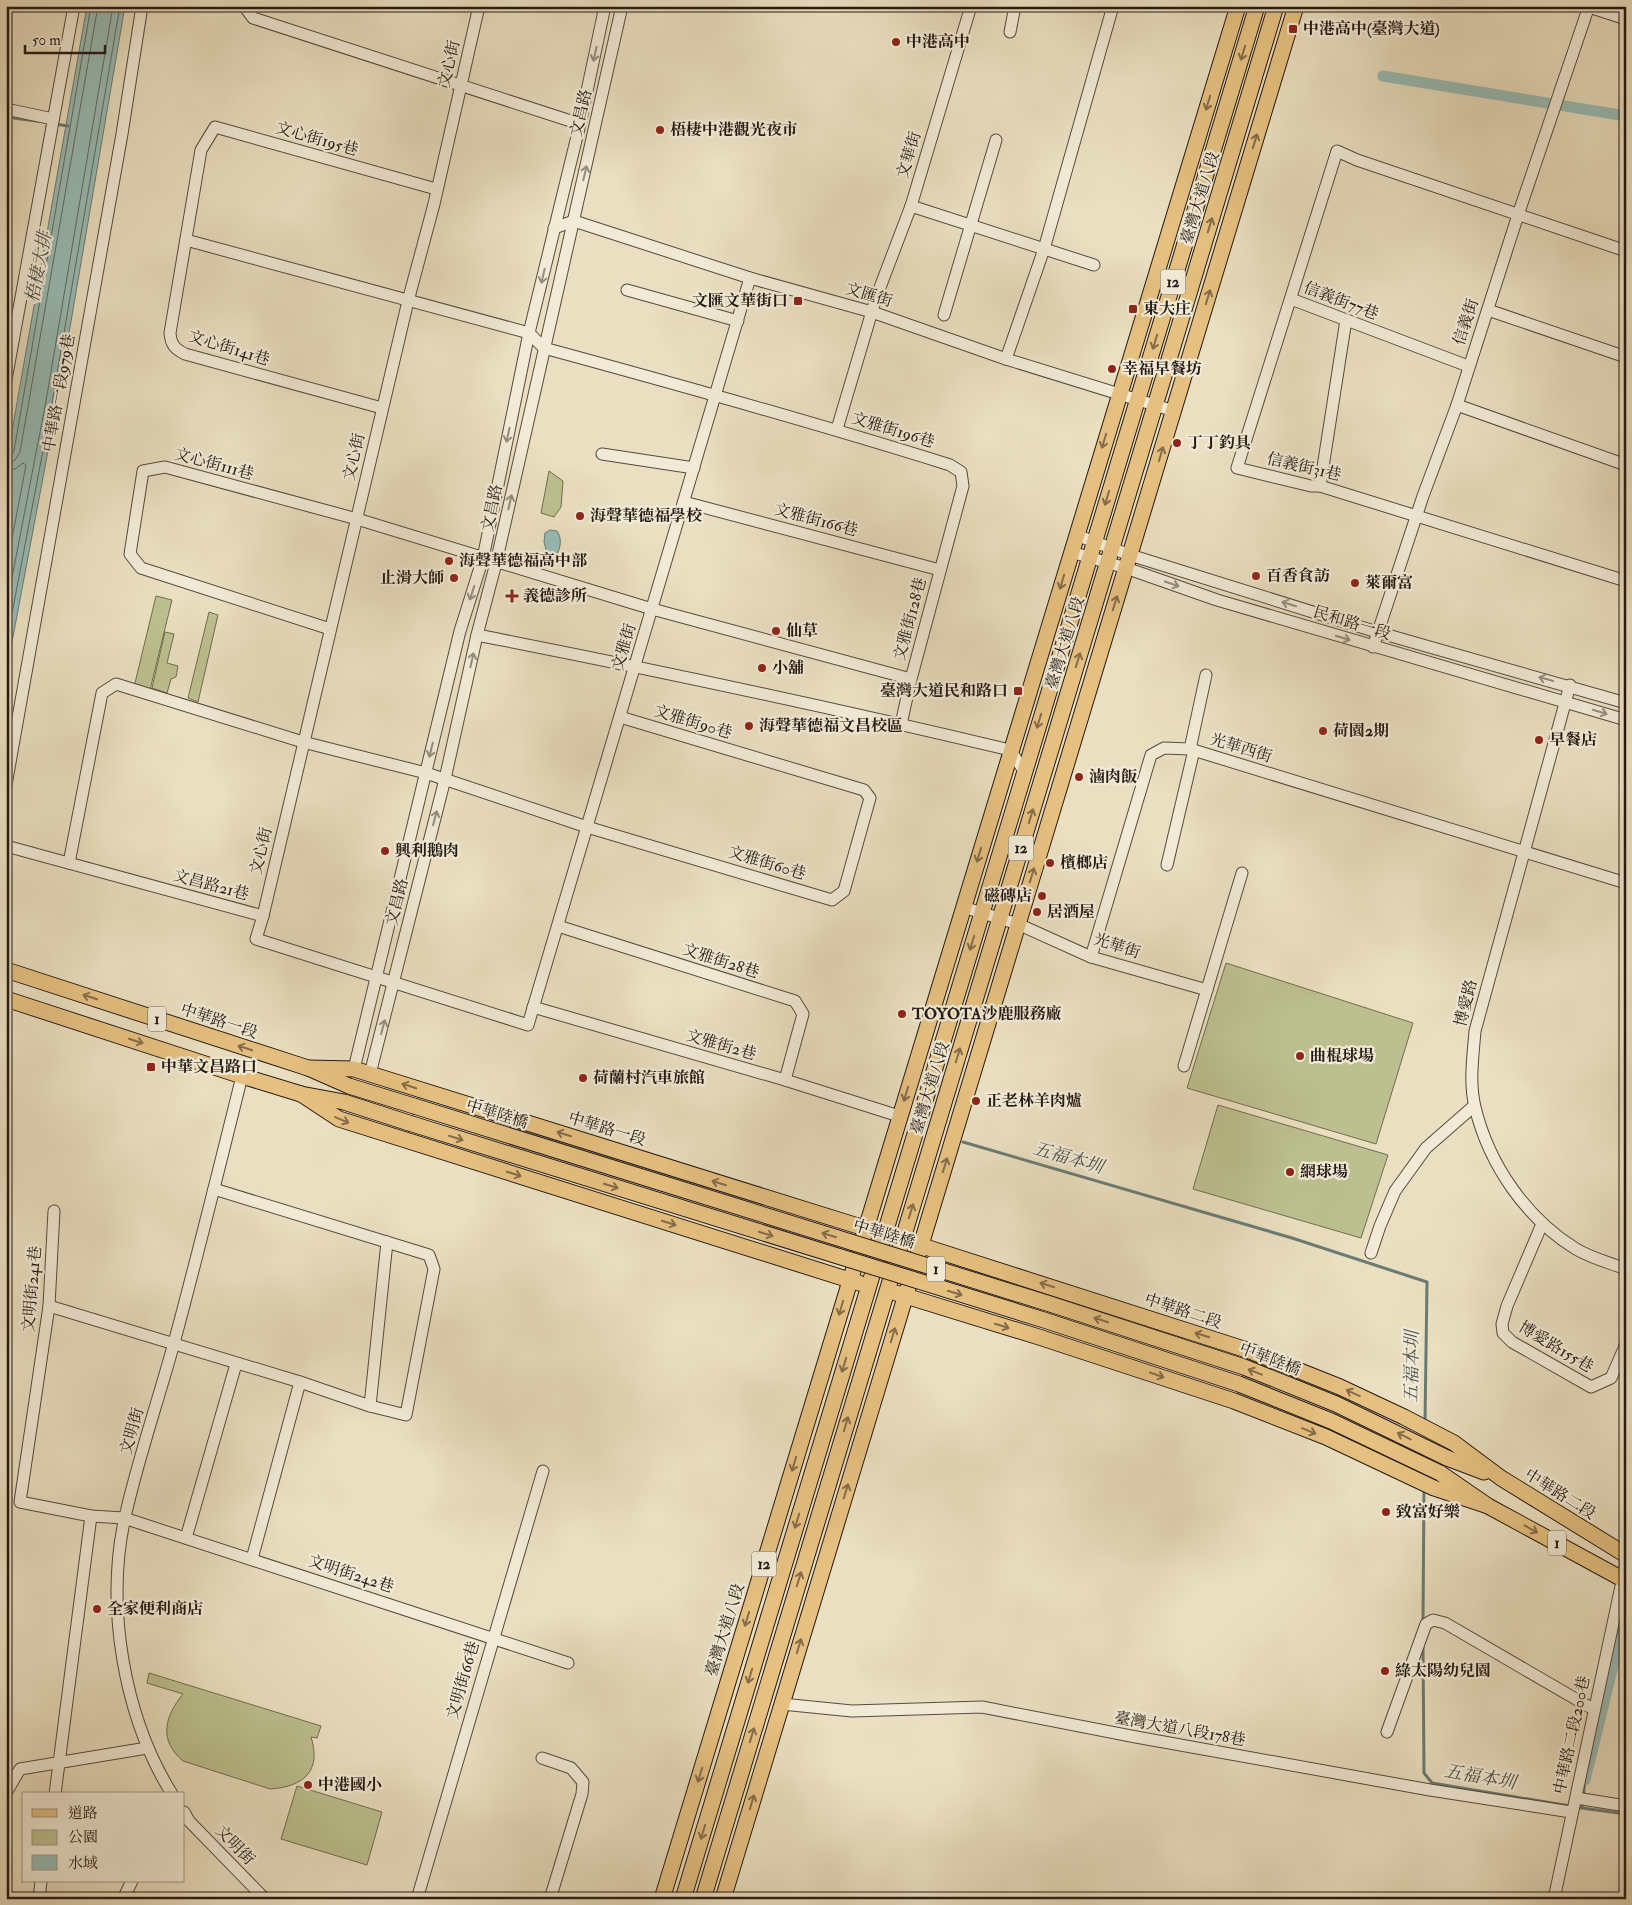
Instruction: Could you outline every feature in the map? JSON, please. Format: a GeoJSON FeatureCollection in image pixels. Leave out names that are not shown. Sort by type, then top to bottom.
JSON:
{"type":"FeatureCollection","features":[{"type":"Feature","properties":{"kind":"main road","name":"臺灣大道八段"},"geometry":{"type":"LineString","coordinates":[[662,1899],[962,907],[1238,6]]}},
{"type":"Feature","properties":{"kind":"main road","name":"臺灣大道八段"},"geometry":{"type":"LineString","coordinates":[[703,1899],[893,1237],[981,913],[1257,6]]}},
{"type":"Feature","properties":{"kind":"main road","name":"臺灣大道八段"},"geometry":{"type":"LineString","coordinates":[[893,1237],[999,918],[1276,6]]}},
{"type":"Feature","properties":{"kind":"main road","name":"臺灣大道八段"},"geometry":{"type":"LineString","coordinates":[[723,1899],[1296,6]]}},
{"type":"Feature","properties":{"kind":"main road"},"geometry":{"type":"LineString","coordinates":[[1076,535],[1089,557]]}},
{"type":"Feature","properties":{"kind":"main road","name":"中華路一段"},"geometry":{"type":"LineString","coordinates":[[6,970],[308,1068],[349,1086],[414,1106]]}},
{"type":"Feature","properties":{"kind":"main road","name":"1"},"geometry":{"type":"LineString","coordinates":[[6,999],[242,1076],[301,1094],[344,1102],[1044,1320],[1239,1384],[1331,1421],[1440,1473],[1488,1506],[1624,1580]]}},
{"type":"Feature","properties":{"kind":"main road","name":"中華路一段"},"geometry":{"type":"LineString","coordinates":[[308,1068],[354,1069],[893,1237]]}},
{"type":"Feature","properties":{"kind":"main road","name":"1"},"geometry":{"type":"LineString","coordinates":[[301,1094],[339,1119],[850,1280],[1048,1340],[1234,1401],[1326,1438],[1434,1488],[1488,1506]]}},
{"type":"Feature","properties":{"kind":"main road","name":"中華陸橋"},"geometry":{"type":"LineString","coordinates":[[414,1106],[1040,1301],[1244,1368],[1336,1404],[1447,1458]]}},
{"type":"Feature","properties":{"kind":"main road","name":"臺灣大道八段"},"geometry":{"type":"LineString","coordinates":[[866,1228],[878,1288]]}},
{"type":"Feature","properties":{"kind":"main road","name":"中華路二段"},"geometry":{"type":"LineString","coordinates":[[893,1237],[1240,1348],[1308,1373],[1404,1417],[1454,1443],[1501,1478],[1626,1555]]}},
{"type":"Feature","properties":{"kind":"main road","name":"臺灣大道八段"},"geometry":{"type":"LineString","coordinates":[[683,1899],[878,1288],[921,1245]]}},
{"type":"Feature","properties":{"kind":"main road","name":"中華路二段"},"geometry":{"type":"LineString","coordinates":[[1447,1458],[1501,1478]]}},
{"type":"Feature","properties":{"kind":"street"},"geometry":{"type":"LineString","coordinates":[[6,380],[74,6]]}},
{"type":"Feature","properties":{"kind":"street","name":"中華路一段979巷"},"geometry":{"type":"LineString","coordinates":[[6,785],[122,134],[142,6]]}},
{"type":"Feature","properties":{"kind":"street"},"geometry":{"type":"LineString","coordinates":[[244,6],[253,18],[580,124]]}},
{"type":"Feature","properties":{"kind":"street","name":"文心街"},"geometry":{"type":"LineString","coordinates":[[263,916],[382,408],[479,6]]}},
{"type":"Feature","properties":{"kind":"street","name":"文昌路"},"geometry":{"type":"LineString","coordinates":[[354,1069],[460,631],[483,558],[529,333],[580,124],[605,6]]}},
{"type":"Feature","properties":{"kind":"street","name":"文昌路"},"geometry":{"type":"LineString","coordinates":[[370,1074],[445,779],[622,6]]}},
{"type":"Feature","properties":{"kind":"street","name":"文華街"},"geometry":{"type":"LineString","coordinates":[[837,429],[872,312],[911,206],[971,6]]}},
{"type":"Feature","properties":{"kind":"street"},"geometry":{"type":"LineString","coordinates":[[1010,32],[1015,6]]}},
{"type":"Feature","properties":{"kind":"street"},"geometry":{"type":"LineString","coordinates":[[1006,359],[1044,249],[1113,6]]}},
{"type":"Feature","properties":{"kind":"street"},"geometry":{"type":"LineString","coordinates":[[1588,6],[1626,19]]}},
{"type":"Feature","properties":{"kind":"street","name":"信義街"},"geometry":{"type":"LineString","coordinates":[[1373,647],[1457,405],[1468,366],[1588,6]]}},
{"type":"Feature","properties":{"kind":"street"},"geometry":{"type":"LineString","coordinates":[[6,108],[53,119]]}},
{"type":"Feature","properties":{"kind":"street","name":"文心街195巷"},"geometry":{"type":"LineString","coordinates":[[201,150],[216,127],[436,189]]}},
{"type":"Feature","properties":{"kind":"street"},"geometry":{"type":"LineString","coordinates":[[944,315],[996,140]]}},
{"type":"Feature","properties":{"kind":"street","name":"文心街141巷"},"geometry":{"type":"LineString","coordinates":[[201,150],[170,333],[171,343],[176,349],[185,354],[204,360],[382,408]]}},
{"type":"Feature","properties":{"kind":"street","name":"信義街77巷"},"geometry":{"type":"LineString","coordinates":[[1468,366],[1291,299],[1338,151],[1357,160],[1518,215]]}},
{"type":"Feature","properties":{"kind":"street"},"geometry":{"type":"LineString","coordinates":[[911,206],[1094,265]]}},
{"type":"Feature","properties":{"kind":"street"},"geometry":{"type":"LineString","coordinates":[[1518,215],[1626,251]]}},
{"type":"Feature","properties":{"kind":"street"},"geometry":{"type":"LineString","coordinates":[[554,228],[574,221]]}},
{"type":"Feature","properties":{"kind":"street","name":"文匯街"},"geometry":{"type":"LineString","coordinates":[[574,221],[750,278],[872,312],[1006,359],[1174,411]]}},
{"type":"Feature","properties":{"kind":"street"},"geometry":{"type":"LineString","coordinates":[[186,240],[529,333],[544,348]]}},
{"type":"Feature","properties":{"kind":"street","name":"文雅街"},"geometry":{"type":"LineString","coordinates":[[394,983],[528,1025],[750,278]]}},
{"type":"Feature","properties":{"kind":"street"},"geometry":{"type":"LineString","coordinates":[[627,290],[738,321]]}},
{"type":"Feature","properties":{"kind":"street","name":"信義街31巷"},"geometry":{"type":"LineString","coordinates":[[1291,299],[1237,468],[1311,486],[1320,486],[1626,581]]}},
{"type":"Feature","properties":{"kind":"street"},"geometry":{"type":"LineString","coordinates":[[1488,310],[1626,356]]}},
{"type":"Feature","properties":{"kind":"street"},"geometry":{"type":"LineString","coordinates":[[1320,486],[1346,320]]}},
{"type":"Feature","properties":{"kind":"street","name":"文雅街196巷"},"geometry":{"type":"LineString","coordinates":[[544,348],[716,394],[837,429],[950,465],[962,472],[963,486],[940,570]]}},
{"type":"Feature","properties":{"kind":"street"},"geometry":{"type":"LineString","coordinates":[[1457,405],[1626,465]]}},
{"type":"Feature","properties":{"kind":"street"},"geometry":{"type":"LineString","coordinates":[[602,454],[694,468]]}},
{"type":"Feature","properties":{"kind":"street","name":"文心街111巷"},"geometry":{"type":"LineString","coordinates":[[330,629],[141,568],[130,554],[143,471],[165,467],[357,519]]}},
{"type":"Feature","properties":{"kind":"street","name":"文雅街166巷"},"geometry":{"type":"LineString","coordinates":[[684,502],[940,570]]}},
{"type":"Feature","properties":{"kind":"street","name":"文雅街128巷"},"geometry":{"type":"LineString","coordinates":[[357,519],[652,609],[911,679],[940,570]]}},
{"type":"Feature","properties":{"kind":"street","name":"民和路一段"},"geometry":{"type":"LineString","coordinates":[[1076,535],[1094,542],[1109,555]]}},
{"type":"Feature","properties":{"kind":"street","name":"民和路一段"},"geometry":{"type":"LineString","coordinates":[[1071,552],[1089,557],[1109,555],[1570,685],[1626,703]]}},
{"type":"Feature","properties":{"kind":"street","name":"民和路一段"},"geometry":{"type":"LineString","coordinates":[[1128,561],[1216,600],[1626,720]]}},
{"type":"Feature","properties":{"kind":"street"},"geometry":{"type":"LineString","coordinates":[[477,635],[635,666],[1010,750],[1024,771]]}},
{"type":"Feature","properties":{"kind":"street"},"geometry":{"type":"LineString","coordinates":[[1167,865],[1206,675]]}},
{"type":"Feature","properties":{"kind":"street"},"geometry":{"type":"LineString","coordinates":[[900,724],[911,679]]}},
{"type":"Feature","properties":{"kind":"street"},"geometry":{"type":"LineString","coordinates":[[70,863],[102,693],[116,684],[303,742],[426,773],[587,827]]}},
{"type":"Feature","properties":{"kind":"street","name":"博愛路"},"geometry":{"type":"LineString","coordinates":[[1570,685],[1475,1031],[1472,1073],[1474,1106],[1489,1152],[1513,1190],[1542,1224],[1578,1250],[1626,1269]]}},
{"type":"Feature","properties":{"kind":"street","name":"文雅街90巷"},"geometry":{"type":"LineString","coordinates":[[620,717],[864,790],[870,798]]}},
{"type":"Feature","properties":{"kind":"street","name":"光華西街"},"geometry":{"type":"LineString","coordinates":[[1091,957],[1151,755],[1164,748],[1192,750],[1626,883]]}},
{"type":"Feature","properties":{"kind":"street","name":"文雅街60巷"},"geometry":{"type":"LineString","coordinates":[[587,827],[832,900],[844,890],[870,798]]}},
{"type":"Feature","properties":{"kind":"street","name":"文昌路21巷"},"geometry":{"type":"LineString","coordinates":[[6,846],[263,916],[256,939],[375,978]]}},
{"type":"Feature","properties":{"kind":"street"},"geometry":{"type":"LineString","coordinates":[[1184,1066],[1242,873]]}},
{"type":"Feature","properties":{"kind":"street","name":"光華街"},"geometry":{"type":"LineString","coordinates":[[962,907],[1018,924],[1091,957],[1207,990]]}},
{"type":"Feature","properties":{"kind":"street","name":"文雅街28巷"},"geometry":{"type":"LineString","coordinates":[[558,926],[795,1001],[803,1014],[785,1080]]}},
{"type":"Feature","properties":{"kind":"street"},"geometry":{"type":"LineString","coordinates":[[375,978],[394,983]]}},
{"type":"Feature","properties":{"kind":"street","name":"文雅街2巷"},"geometry":{"type":"LineString","coordinates":[[533,1006],[900,1116]]}},
{"type":"Feature","properties":{"kind":"street","name":"文明街"},"geometry":{"type":"LineString","coordinates":[[171,1792],[147,1748],[127,1685],[117,1599],[119,1559],[124,1518],[174,1344],[242,1076]]}},
{"type":"Feature","properties":{"kind":"street"},"geometry":{"type":"LineString","coordinates":[[1372,1253],[1380,1226],[1395,1190],[1426,1148],[1474,1106]]}},
{"type":"Feature","properties":{"kind":"street"},"geometry":{"type":"LineString","coordinates":[[49,1306],[300,1382],[370,1406],[406,1415],[434,1269],[429,1255],[214,1189]]}},
{"type":"Feature","properties":{"kind":"street","name":"文明街241巷"},"geometry":{"type":"LineString","coordinates":[[54,1211],[49,1306],[20,1502],[90,1516],[124,1518]]}},
{"type":"Feature","properties":{"kind":"street","name":"博愛路155巷"},"geometry":{"type":"LineString","coordinates":[[1542,1224],[1508,1306],[1502,1324],[1503,1332],[1512,1342],[1591,1387],[1611,1378],[1626,1344]]}},
{"type":"Feature","properties":{"kind":"street"},"geometry":{"type":"LineString","coordinates":[[370,1406],[387,1242]]}},
{"type":"Feature","properties":{"kind":"street"},"geometry":{"type":"LineString","coordinates":[[186,1538],[236,1364]]}},
{"type":"Feature","properties":{"kind":"street"},"geometry":{"type":"LineString","coordinates":[[252,1559],[300,1382]]}},
{"type":"Feature","properties":{"kind":"street","name":"文明街66巷"},"geometry":{"type":"LineString","coordinates":[[417,1899],[542,1471]]}},
{"type":"Feature","properties":{"kind":"street"},"geometry":{"type":"LineString","coordinates":[[55,1792],[90,1516]]}},
{"type":"Feature","properties":{"kind":"street","name":"文明街242巷"},"geometry":{"type":"LineString","coordinates":[[124,1518],[568,1663]]}},
{"type":"Feature","properties":{"kind":"street","name":"中華路二段200巷"},"geometry":{"type":"LineString","coordinates":[[1556,1896],[1571,1812],[1576,1798],[1593,1710],[1624,1580],[1626,1563]]}},
{"type":"Feature","properties":{"kind":"street"},"geometry":{"type":"LineString","coordinates":[[1387,1732],[1426,1624],[1433,1620],[1445,1623],[1593,1710]]}},
{"type":"Feature","properties":{"kind":"street","name":"臺灣大道八段178巷"},"geometry":{"type":"LineString","coordinates":[[782,1704],[852,1711],[982,1707],[1136,1737],[1411,1786],[1571,1812]]}},
{"type":"Feature","properties":{"kind":"street"},"geometry":{"type":"LineString","coordinates":[[6,1793],[20,1769],[147,1748]]}},
{"type":"Feature","properties":{"kind":"street"},"geometry":{"type":"LineString","coordinates":[[542,1758],[571,1768],[583,1782],[582,1794],[550,1899]]}},
{"type":"Feature","properties":{"kind":"street"},"geometry":{"type":"LineString","coordinates":[[1576,1798],[1626,1806]]}},
{"type":"Feature","properties":{"kind":"street","name":"文明街"},"geometry":{"type":"LineString","coordinates":[[186,1819],[265,1899]]}},
{"type":"Feature","properties":{"kind":"street"},"geometry":{"type":"LineString","coordinates":[[38,1899],[41,1882]]}},
{"type":"Feature","properties":{"kind":"street"},"geometry":{"type":"LineString","coordinates":[[123,1899],[132,1882]]}},
{"type":"Feature","properties":{"kind":"green space"},"geometry":{"type":"Polygon","coordinates":[[[549,471],[563,481],[561,507],[554,517],[541,513],[549,471]]]}},
{"type":"Feature","properties":{"kind":"green space"},"geometry":{"type":"Polygon","coordinates":[[[156,596],[172,600],[150,690],[134,687],[156,596]]]}},
{"type":"Feature","properties":{"kind":"green space"},"geometry":{"type":"Polygon","coordinates":[[[209,612],[218,615],[198,702],[188,698],[209,612]]]}},
{"type":"Feature","properties":{"kind":"green space"},"geometry":{"type":"Polygon","coordinates":[[[165,632],[174,634],[167,663],[178,666],[176,677],[171,679],[167,693],[152,688],[165,632]]]}},
{"type":"Feature","properties":{"kind":"green space","name":"曲棍球場"},"geometry":{"type":"Polygon","coordinates":[[[1226,963],[1413,1023],[1376,1144],[1187,1088],[1226,963]]]}},
{"type":"Feature","properties":{"kind":"green space","name":"網球場"},"geometry":{"type":"Polygon","coordinates":[[[1218,1105],[1388,1155],[1361,1238],[1193,1189],[1218,1105]]]}},
{"type":"Feature","properties":{"kind":"green space"},"geometry":{"type":"Polygon","coordinates":[[[149,1673],[321,1726],[317,1738],[311,1737],[314,1749],[312,1768],[300,1781],[292,1785],[270,1789],[183,1761],[170,1745],[167,1728],[168,1719],[183,1694],[147,1683],[149,1673]]]}},
{"type":"Feature","properties":{"kind":"green space"},"geometry":{"type":"Polygon","coordinates":[[[297,1786],[382,1812],[367,1865],[281,1839],[297,1786]]]}},
{"type":"Feature","properties":{"kind":"water"},"geometry":{"type":"Polygon","coordinates":[[[87,6],[125,6],[57,403],[6,674],[6,465],[87,6]]]}},
{"type":"Feature","properties":{"kind":"water"},"geometry":{"type":"Polygon","coordinates":[[[550,530],[557,531],[560,537],[557,554],[547,553],[544,542],[545,533],[550,530]]]}},
{"type":"Feature","properties":{"kind":"waterway"},"geometry":{"type":"LineString","coordinates":[[1383,76],[1626,116]]}},
{"type":"Feature","properties":{"kind":"waterway"},"geometry":{"type":"LineString","coordinates":[[6,117],[44,122]]}},
{"type":"Feature","properties":{"kind":"waterway"},"geometry":{"type":"LineString","coordinates":[[55,124],[68,126]]}},
{"type":"Feature","properties":{"kind":"waterway","name":"五福本圳"},"geometry":{"type":"LineString","coordinates":[[963,1142],[1292,1238],[1427,1282],[1425,1422]]}},
{"type":"Feature","properties":{"kind":"waterway","name":"五福本圳"},"geometry":{"type":"LineString","coordinates":[[1423,1622],[1424,1488]]}},
{"type":"Feature","properties":{"kind":"waterway"},"geometry":{"type":"LineString","coordinates":[[1585,1780],[1626,1613]]}},
{"type":"Feature","properties":{"kind":"waterway","name":"五福本圳"},"geometry":{"type":"LineString","coordinates":[[1423,1646],[1424,1773],[1432,1783],[1582,1808]]}},
{"type":"Feature","properties":{"kind":"waterway"},"geometry":{"type":"LineString","coordinates":[[1585,1780],[1582,1808],[1626,1814]]}},
{"type":"Feature","properties":{"kind":"place","name":"中港高中(臺灣大道)"},"geometry":{"type":"Point","coordinates":[1293,29]}},
{"type":"Feature","properties":{"kind":"place","name":"中港高中"},"geometry":{"type":"Point","coordinates":[896,42]}},
{"type":"Feature","properties":{"kind":"place","name":"梧棲中港觀光夜市"},"geometry":{"type":"Point","coordinates":[660,130]}},
{"type":"Feature","properties":{"kind":"place","name":"文匯文華街口"},"geometry":{"type":"Point","coordinates":[798,301]}},
{"type":"Feature","properties":{"kind":"place","name":"東大庄"},"geometry":{"type":"Point","coordinates":[1133,309]}},
{"type":"Feature","properties":{"kind":"place","name":"幸福早餐坊"},"geometry":{"type":"Point","coordinates":[1112,369]}},
{"type":"Feature","properties":{"kind":"place","name":"丁丁釣具"},"geometry":{"type":"Point","coordinates":[1177,443]}},
{"type":"Feature","properties":{"kind":"place","name":"海聲華德福學校"},"geometry":{"type":"Point","coordinates":[580,516]}},
{"type":"Feature","properties":{"kind":"place","name":"海聲華德福高中部"},"geometry":{"type":"Point","coordinates":[449,561]}},
{"type":"Feature","properties":{"kind":"place","name":"百香食訪"},"geometry":{"type":"Point","coordinates":[1256,576]}},
{"type":"Feature","properties":{"kind":"place","name":"止滑大師"},"geometry":{"type":"Point","coordinates":[454,578]}},
{"type":"Feature","properties":{"kind":"place","name":"萊爾富"},"geometry":{"type":"Point","coordinates":[1355,583]}},
{"type":"Feature","properties":{"kind":"place","name":"義德診所"},"geometry":{"type":"Point","coordinates":[512,596]}},
{"type":"Feature","properties":{"kind":"place","name":"仙草"},"geometry":{"type":"Point","coordinates":[776,631]}},
{"type":"Feature","properties":{"kind":"place","name":"小舖"},"geometry":{"type":"Point","coordinates":[762,668]}},
{"type":"Feature","properties":{"kind":"place","name":"臺灣大道民和路口"},"geometry":{"type":"Point","coordinates":[1018,691]}},
{"type":"Feature","properties":{"kind":"place","name":"海聲華德福文昌校區"},"geometry":{"type":"Point","coordinates":[749,726]}},
{"type":"Feature","properties":{"kind":"place","name":"荷園2期"},"geometry":{"type":"Point","coordinates":[1323,731]}},
{"type":"Feature","properties":{"kind":"place","name":"早餐店"},"geometry":{"type":"Point","coordinates":[1539,740]}},
{"type":"Feature","properties":{"kind":"place","name":"滷肉飯"},"geometry":{"type":"Point","coordinates":[1079,777]}},
{"type":"Feature","properties":{"kind":"place","name":"興利鵝肉"},"geometry":{"type":"Point","coordinates":[385,851]}},
{"type":"Feature","properties":{"kind":"place","name":"檳榔店"},"geometry":{"type":"Point","coordinates":[1050,863]}},
{"type":"Feature","properties":{"kind":"place","name":"磁磚店"},"geometry":{"type":"Point","coordinates":[1042,896]}},
{"type":"Feature","properties":{"kind":"place","name":"居酒屋"},"geometry":{"type":"Point","coordinates":[1037,912]}},
{"type":"Feature","properties":{"kind":"place","name":"TOYOTA沙鹿服務廠"},"geometry":{"type":"Point","coordinates":[902,1014]}},
{"type":"Feature","properties":{"kind":"place","name":"曲棍球場"},"geometry":{"type":"Point","coordinates":[1300,1056]}},
{"type":"Feature","properties":{"kind":"place","name":"中華文昌路口"},"geometry":{"type":"Point","coordinates":[151,1067]}},
{"type":"Feature","properties":{"kind":"place","name":"荷蘭村汽車旅館"},"geometry":{"type":"Point","coordinates":[583,1078]}},
{"type":"Feature","properties":{"kind":"place","name":"正老林羊肉爐"},"geometry":{"type":"Point","coordinates":[976,1101]}},
{"type":"Feature","properties":{"kind":"place","name":"網球場"},"geometry":{"type":"Point","coordinates":[1290,1172]}},
{"type":"Feature","properties":{"kind":"place","name":"致富好樂"},"geometry":{"type":"Point","coordinates":[1386,1512]}},
{"type":"Feature","properties":{"kind":"place","name":"全家便利商店"},"geometry":{"type":"Point","coordinates":[97,1609]}},
{"type":"Feature","properties":{"kind":"place","name":"綠太陽幼兒園"},"geometry":{"type":"Point","coordinates":[1385,1671]}},
{"type":"Feature","properties":{"kind":"place","name":"中港國小"},"geometry":{"type":"Point","coordinates":[308,1785]}},
{"type":"Feature","properties":{"kind":"water label","name":"梧棲大排"},"geometry":{"type":"Point","coordinates":[39,267]}}]}
